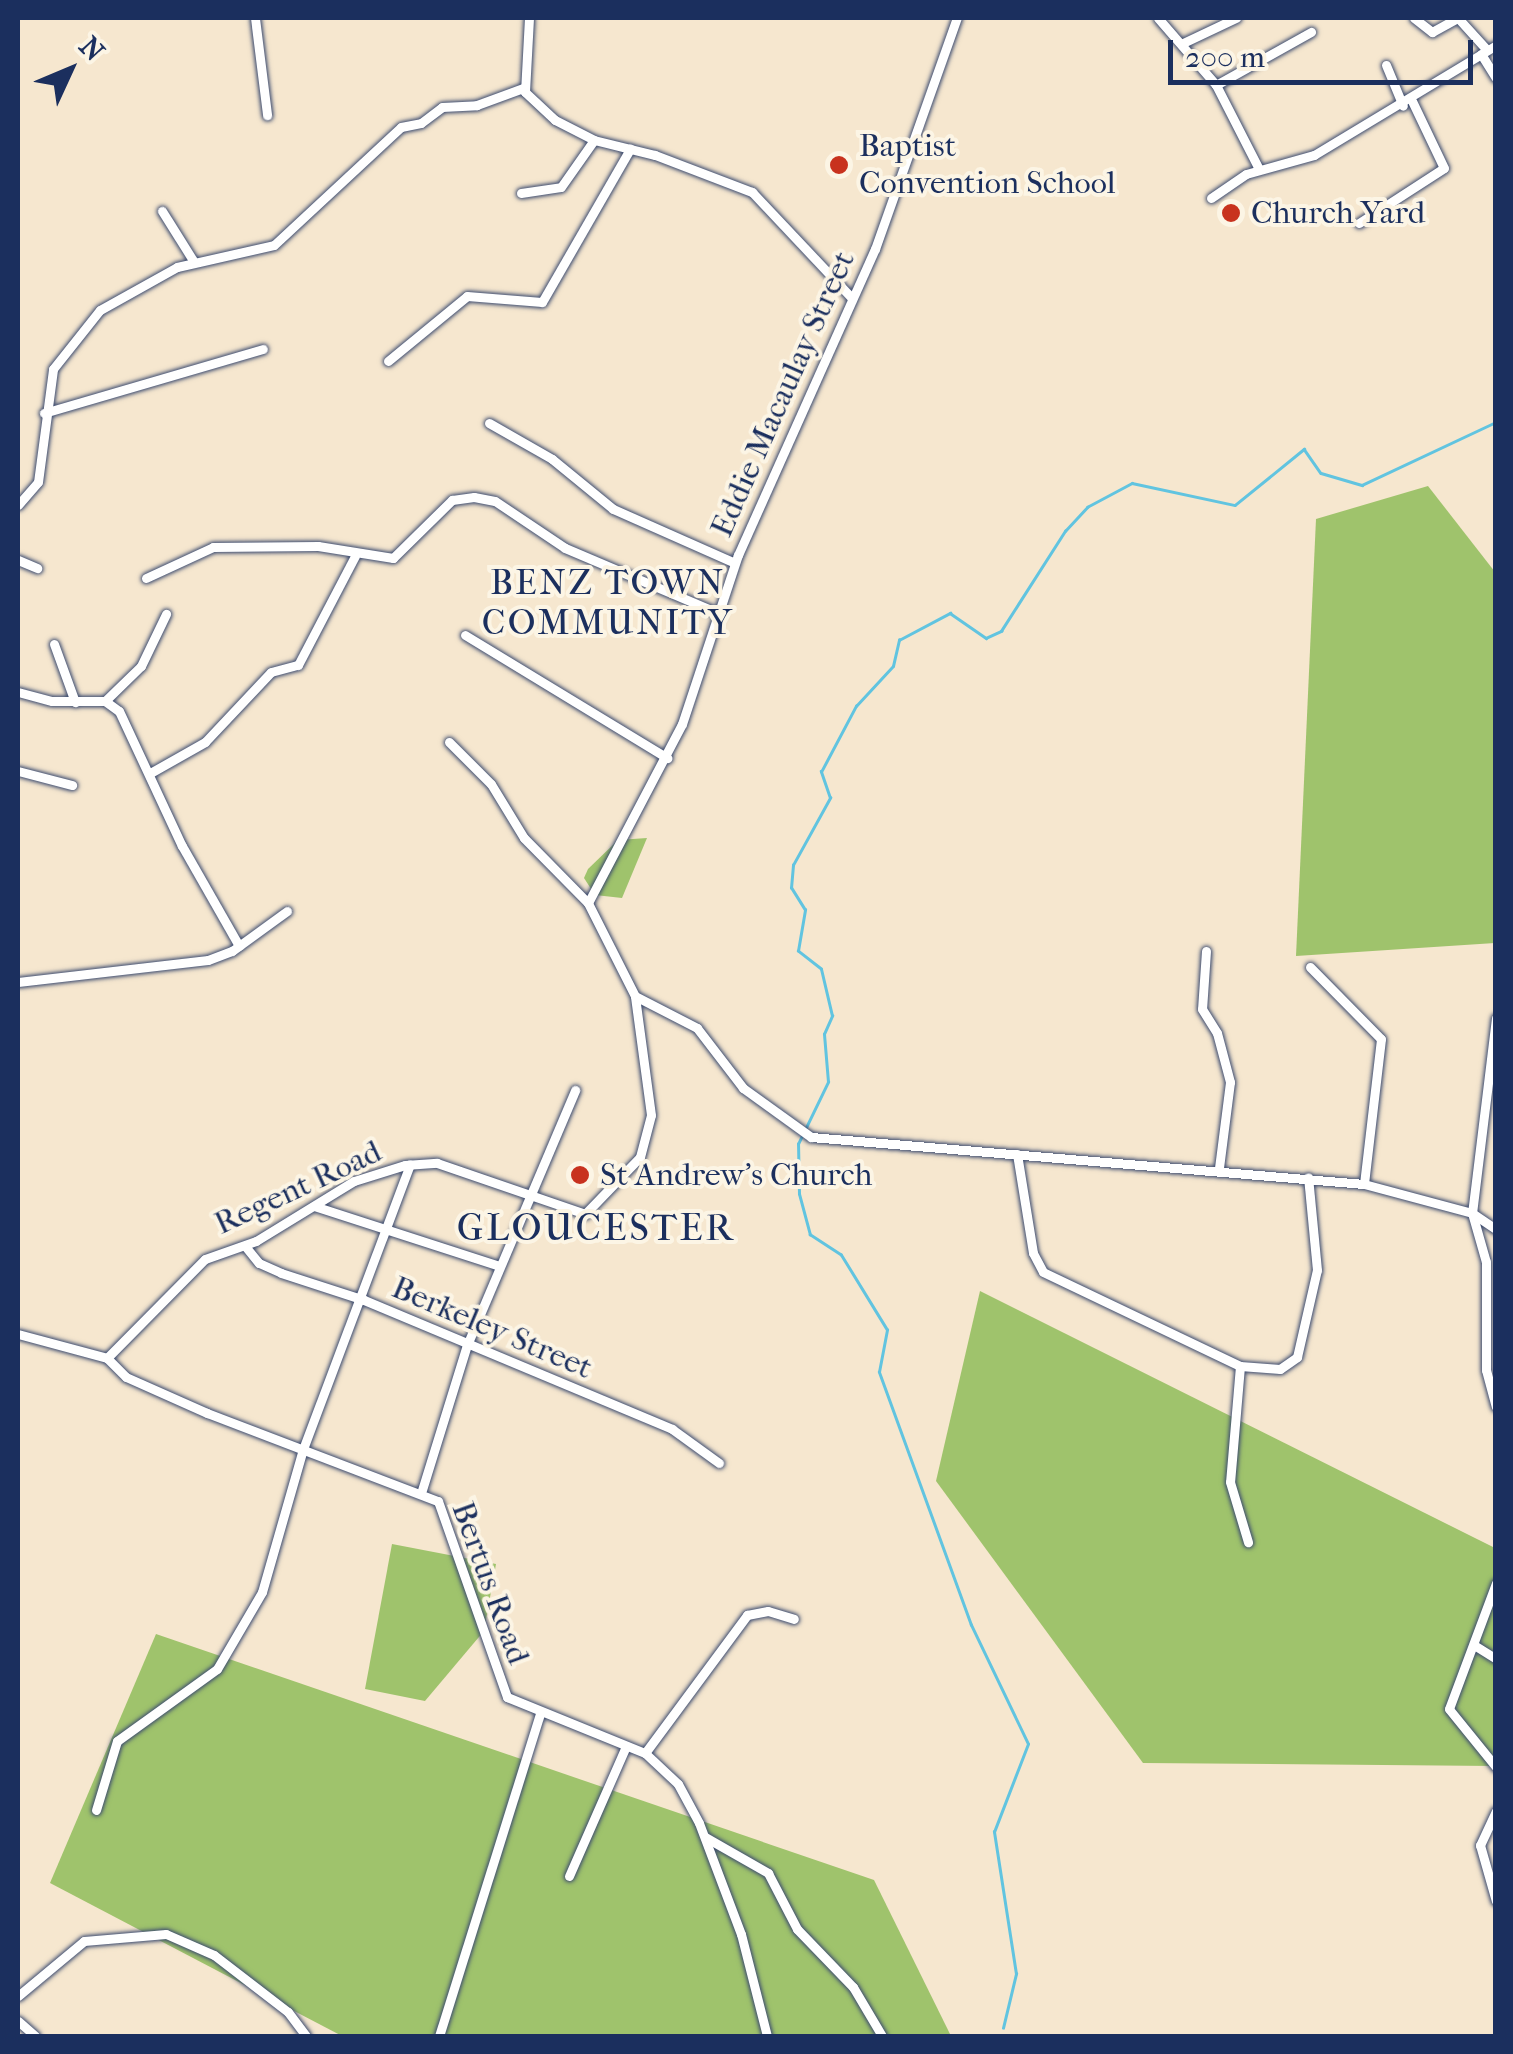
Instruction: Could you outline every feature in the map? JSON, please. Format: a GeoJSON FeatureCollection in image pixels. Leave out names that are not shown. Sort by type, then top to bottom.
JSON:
{"type":"FeatureCollection","features":[{"type":"Feature","properties":{"kind":"street"},"geometry":{"type":"LineString","coordinates":[[255,18],[267,115]]}},
{"type":"Feature","properties":{"kind":"street"},"geometry":{"type":"LineString","coordinates":[[523,88],[530,18]]}},
{"type":"Feature","properties":{"kind":"street","name":"Eddie Macaulay Street"},"geometry":{"type":"LineString","coordinates":[[588,903],[667,758],[735,563],[888,213],[957,18]]}},
{"type":"Feature","properties":{"kind":"street"},"geometry":{"type":"LineString","coordinates":[[1158,18],[1216,85],[1259,169]]}},
{"type":"Feature","properties":{"kind":"street"},"geometry":{"type":"LineString","coordinates":[[1183,43],[1236,18]]}},
{"type":"Feature","properties":{"kind":"street"},"geometry":{"type":"LineString","coordinates":[[1414,18],[1432,32],[1457,18],[1488,50],[1496,78]]}},
{"type":"Feature","properties":{"kind":"street"},"geometry":{"type":"LineString","coordinates":[[1216,85],[1311,32]]}},
{"type":"Feature","properties":{"kind":"street"},"geometry":{"type":"LineString","coordinates":[[1211,198],[1259,169],[1314,155],[1407,103],[1488,50]]}},
{"type":"Feature","properties":{"kind":"street"},"geometry":{"type":"LineString","coordinates":[[1359,224],[1444,168],[1386,65]]}},
{"type":"Feature","properties":{"kind":"street"},"geometry":{"type":"LineString","coordinates":[[523,88],[555,120],[594,140],[752,192],[850,298]]}},
{"type":"Feature","properties":{"kind":"street"},"geometry":{"type":"LineString","coordinates":[[18,505],[38,482],[44,412],[53,369],[86,323],[194,262],[274,245],[401,128],[421,123],[442,106],[477,105],[523,88]]}},
{"type":"Feature","properties":{"kind":"street"},"geometry":{"type":"LineString","coordinates":[[521,194],[561,187],[594,140]]}},
{"type":"Feature","properties":{"kind":"street"},"geometry":{"type":"LineString","coordinates":[[388,360],[468,296],[542,302],[630,149]]}},
{"type":"Feature","properties":{"kind":"street"},"geometry":{"type":"LineString","coordinates":[[162,210],[194,262]]}},
{"type":"Feature","properties":{"kind":"street"},"geometry":{"type":"LineString","coordinates":[[44,412],[262,349]]}},
{"type":"Feature","properties":{"kind":"street"},"geometry":{"type":"LineString","coordinates":[[489,423],[552,459],[613,509],[735,563]]}},
{"type":"Feature","properties":{"kind":"street"},"geometry":{"type":"LineString","coordinates":[[146,578],[214,548],[318,546],[356,556],[392,558],[452,500],[484,498],[565,548],[718,613]]}},
{"type":"Feature","properties":{"kind":"street"},"geometry":{"type":"LineString","coordinates":[[152,772],[205,742],[271,672],[298,666],[356,556]]}},
{"type":"Feature","properties":{"kind":"street"},"geometry":{"type":"LineString","coordinates":[[18,560],[38,568]]}},
{"type":"Feature","properties":{"kind":"street"},"geometry":{"type":"LineString","coordinates":[[105,701],[140,666],[166,614]]}},
{"type":"Feature","properties":{"kind":"street"},"geometry":{"type":"LineString","coordinates":[[465,635],[667,758]]}},
{"type":"Feature","properties":{"kind":"street"},"geometry":{"type":"LineString","coordinates":[[54,644],[76,702]]}},
{"type":"Feature","properties":{"kind":"street"},"geometry":{"type":"LineString","coordinates":[[18,692],[76,702],[105,701],[120,711],[152,772],[182,846],[239,946]]}},
{"type":"Feature","properties":{"kind":"street"},"geometry":{"type":"LineString","coordinates":[[449,742],[491,784],[524,838],[588,903],[636,996],[650,1115],[640,1157],[584,1214],[528,1195]]}},
{"type":"Feature","properties":{"kind":"street"},"geometry":{"type":"LineString","coordinates":[[18,771],[72,785]]}},
{"type":"Feature","properties":{"kind":"street"},"geometry":{"type":"LineString","coordinates":[[18,982],[208,960],[239,946],[287,911]]}},
{"type":"Feature","properties":{"kind":"street"},"geometry":{"type":"LineString","coordinates":[[1206,952],[1202,1009],[1217,1033],[1230,1082],[1219,1168]]}},
{"type":"Feature","properties":{"kind":"street"},"geometry":{"type":"LineString","coordinates":[[1310,967],[1381,1039],[1364,1184]]}},
{"type":"Feature","properties":{"kind":"street"},"geometry":{"type":"LineString","coordinates":[[636,996],[697,1028],[743,1088],[798,1134],[1017,1154],[1087,1165],[1219,1168],[1364,1184],[1472,1212],[1496,1228]]}},
{"type":"Feature","properties":{"kind":"street"},"geometry":{"type":"LineString","coordinates":[[1496,1018],[1472,1212],[1486,1262],[1486,1370],[1496,1407]]}},
{"type":"Feature","properties":{"kind":"street"},"geometry":{"type":"LineString","coordinates":[[422,1490],[467,1346],[575,1090]]}},
{"type":"Feature","properties":{"kind":"street"},"geometry":{"type":"LineString","coordinates":[[1017,1154],[1033,1252],[1043,1272],[1240,1366],[1280,1369],[1297,1356],[1317,1270],[1308,1178]]}},
{"type":"Feature","properties":{"kind":"street"},"geometry":{"type":"LineString","coordinates":[[96,1810],[117,1741],[217,1669],[232,1651],[272,1567],[303,1449],[364,1300],[410,1164]]}},
{"type":"Feature","properties":{"kind":"street","name":"Regent Road"},"geometry":{"type":"LineString","coordinates":[[107,1358],[160,1300],[205,1259],[245,1246],[354,1181],[410,1164],[452,1166],[528,1195]]}},
{"type":"Feature","properties":{"kind":"street"},"geometry":{"type":"LineString","coordinates":[[314,1206],[500,1266]]}},
{"type":"Feature","properties":{"kind":"street","name":"Berkeley Street"},"geometry":{"type":"LineString","coordinates":[[245,1246],[266,1267],[364,1300],[672,1428],[719,1463]]}},
{"type":"Feature","properties":{"kind":"street"},"geometry":{"type":"LineString","coordinates":[[18,1334],[107,1358]]}},
{"type":"Feature","properties":{"kind":"street","name":"Bertus Road"},"geometry":{"type":"LineString","coordinates":[[107,1358],[136,1382],[303,1449],[422,1490],[443,1510],[502,1689],[515,1704],[645,1753],[678,1784],[705,1837],[741,1934],[767,2036]]}},
{"type":"Feature","properties":{"kind":"street"},"geometry":{"type":"LineString","coordinates":[[1240,1366],[1230,1482],[1248,1542]]}},
{"type":"Feature","properties":{"kind":"street"},"geometry":{"type":"LineString","coordinates":[[1496,1583],[1448,1709],[1496,1768]]}},
{"type":"Feature","properties":{"kind":"street"},"geometry":{"type":"LineString","coordinates":[[645,1753],[747,1616],[768,1611],[794,1619]]}},
{"type":"Feature","properties":{"kind":"street"},"geometry":{"type":"LineString","coordinates":[[1474,1645],[1496,1659]]}},
{"type":"Feature","properties":{"kind":"street"},"geometry":{"type":"LineString","coordinates":[[439,2036],[540,1714]]}},
{"type":"Feature","properties":{"kind":"street"},"geometry":{"type":"LineString","coordinates":[[569,1876],[626,1746]]}},
{"type":"Feature","properties":{"kind":"street"},"geometry":{"type":"LineString","coordinates":[[1496,1810],[1480,1845],[1496,1901]]}},
{"type":"Feature","properties":{"kind":"street"},"geometry":{"type":"LineString","coordinates":[[705,1837],[768,1873],[797,1929],[853,1987],[882,2036]]}},
{"type":"Feature","properties":{"kind":"street"},"geometry":{"type":"LineString","coordinates":[[18,1996],[84,1940],[166,1934],[214,1955],[288,2012],[306,2036]]}},
{"type":"Feature","properties":{"kind":"street"},"geometry":{"type":"LineString","coordinates":[[18,2021],[35,2036]]}},
{"type":"Feature","properties":{"kind":"green space"},"geometry":{"type":"Polygon","coordinates":[[[1428,486],[1495,572],[1495,943],[1296,956],[1316,519],[1428,486]]]}},
{"type":"Feature","properties":{"kind":"green space"},"geometry":{"type":"Polygon","coordinates":[[[647,838],[622,898],[595,895],[584,878],[588,869],[618,840],[647,838]]]}},
{"type":"Feature","properties":{"kind":"green space"},"geometry":{"type":"Polygon","coordinates":[[[980,1291],[1495,1548],[1495,1766],[1143,1763],[936,1481],[980,1291]]]}},
{"type":"Feature","properties":{"kind":"green space"},"geometry":{"type":"Polygon","coordinates":[[[392,1544],[496,1564],[484,1631],[425,1701],[365,1689],[392,1544]]]}},
{"type":"Feature","properties":{"kind":"green space"},"geometry":{"type":"Polygon","coordinates":[[[156,1634],[874,1880],[951,2036],[342,2036],[50,1883],[156,1634]]]}},
{"type":"Feature","properties":{"kind":"waterway"},"geometry":{"type":"LineString","coordinates":[[1003,2028],[1016,1974],[994,1832],[1028,1744],[971,1625],[879,1372],[887,1330],[841,1255],[810,1235],[799,1194],[798,1144],[828,1082],[824,1034],[832,1016],[821,969],[798,951],[805,910],[791,888],[793,865],[830,798],[821,772],[856,706],[893,666],[899,640],[950,613],[986,638],[1001,631],[1065,531],[1087,507],[1132,483],[1235,505],[1304,449],[1321,473],[1362,485],[1496,422]]}},
{"type":"Feature","properties":{"kind":"place","name":"Baptist Convention School"},"geometry":{"type":"Point","coordinates":[839,165]}},
{"type":"Feature","properties":{"kind":"place","name":"Church Yard"},"geometry":{"type":"Point","coordinates":[1231,213]}},
{"type":"Feature","properties":{"kind":"place","name":"St Andrew's Church"},"geometry":{"type":"Point","coordinates":[580,1175]}},
{"type":"Feature","properties":{"kind":"district","name":"BENZ TOWN COMMUNITY"},"geometry":{"type":"Point","coordinates":[608,603]}},
{"type":"Feature","properties":{"kind":"district","name":"GLOUCESTER"},"geometry":{"type":"Point","coordinates":[596,1228]}}]}
